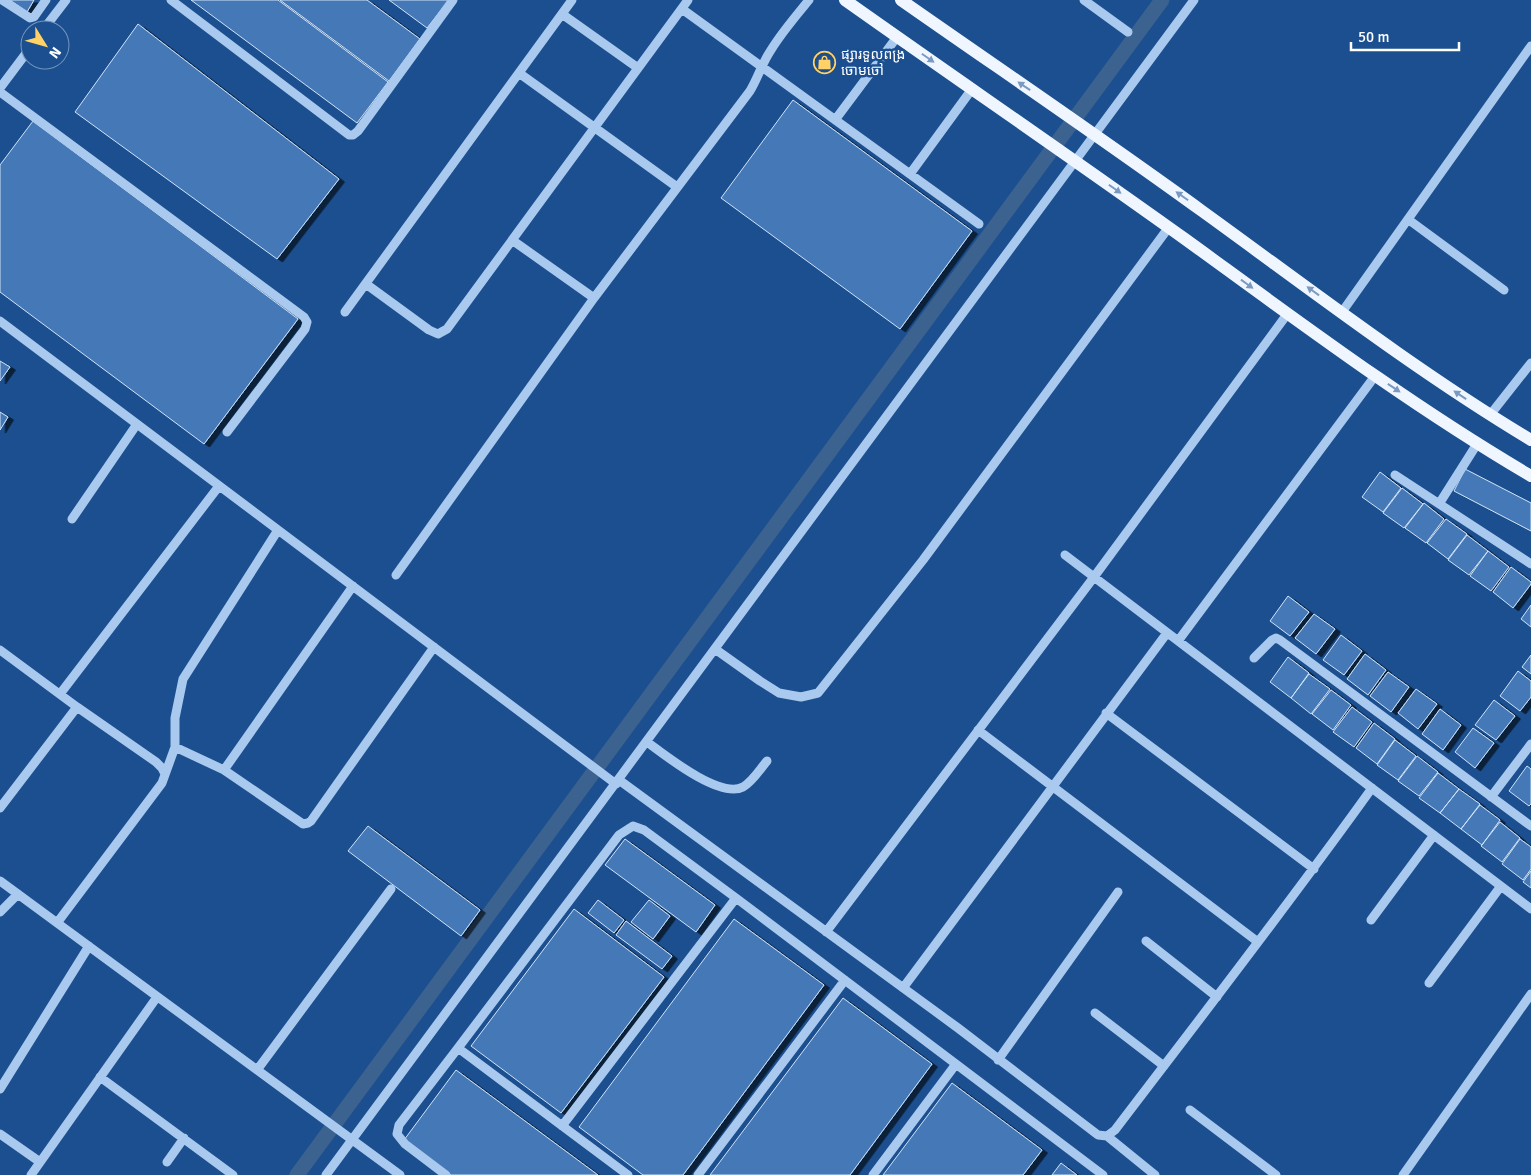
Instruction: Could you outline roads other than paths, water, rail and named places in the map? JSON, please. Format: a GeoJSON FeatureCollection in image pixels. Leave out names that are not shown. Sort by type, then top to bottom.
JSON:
{"type":"FeatureCollection","features":[{"type":"Feature","properties":{"kind":"main road"},"geometry":{"type":"LineString","coordinates":[[845,0],[1169,227],[1375,376],[1478,444],[1531,476]]}},
{"type":"Feature","properties":{"kind":"main road"},"geometry":{"type":"LineString","coordinates":[[901,0],[1080,124],[1342,312],[1490,415],[1531,440]]}},
{"type":"Feature","properties":{"kind":"street"},"geometry":{"type":"LineString","coordinates":[[2,0],[30,18],[34,17],[46,0]]}},
{"type":"Feature","properties":{"kind":"street"},"geometry":{"type":"LineString","coordinates":[[51,20],[66,0]]}},
{"type":"Feature","properties":{"kind":"street"},"geometry":{"type":"LineString","coordinates":[[170,0],[349,135],[353,135],[358,131],[454,0]]}},
{"type":"Feature","properties":{"kind":"street"},"geometry":{"type":"LineString","coordinates":[[345,312],[572,0]]}},
{"type":"Feature","properties":{"kind":"street"},"geometry":{"type":"LineString","coordinates":[[366,284],[429,330],[438,334],[447,329],[688,0]]}},
{"type":"Feature","properties":{"kind":"street"},"geometry":{"type":"LineString","coordinates":[[396,575],[594,298],[750,91],[771,49],[809,0]]}},
{"type":"Feature","properties":{"kind":"street"},"geometry":{"type":"LineString","coordinates":[[1084,0],[1128,32]]}},
{"type":"Feature","properties":{"kind":"street"},"geometry":{"type":"LineString","coordinates":[[326,1175],[1194,0]]}},
{"type":"Feature","properties":{"kind":"street"},"geometry":{"type":"LineString","coordinates":[[682,9],[979,224]]}},
{"type":"Feature","properties":{"kind":"street"},"geometry":{"type":"LineString","coordinates":[[562,14],[638,68]]}},
{"type":"Feature","properties":{"kind":"street"},"geometry":{"type":"LineString","coordinates":[[835,120],[897,37]]}},
{"type":"Feature","properties":{"kind":"street"},"geometry":{"type":"LineString","coordinates":[[1342,312],[1531,46]]}},
{"type":"Feature","properties":{"kind":"street"},"geometry":{"type":"LineString","coordinates":[[0,88],[20,61]]}},
{"type":"Feature","properties":{"kind":"street"},"geometry":{"type":"LineString","coordinates":[[519,73],[677,187]]}},
{"type":"Feature","properties":{"kind":"street"},"geometry":{"type":"LineString","coordinates":[[910,174],[972,89]]}},
{"type":"Feature","properties":{"kind":"street"},"geometry":{"type":"LineString","coordinates":[[0,92],[304,317],[307,322],[305,329],[227,432]]}},
{"type":"Feature","properties":{"kind":"street"},"geometry":{"type":"LineString","coordinates":[[1409,220],[1504,290]]}},
{"type":"Feature","properties":{"kind":"street"},"geometry":{"type":"LineString","coordinates":[[715,650],[779,693],[801,697],[818,693],[923,560],[1169,227]]}},
{"type":"Feature","properties":{"kind":"street"},"geometry":{"type":"LineString","coordinates":[[512,240],[594,298]]}},
{"type":"Feature","properties":{"kind":"street"},"geometry":{"type":"LineString","coordinates":[[826,932],[1094,577],[1288,313]]}},
{"type":"Feature","properties":{"kind":"street"},"geometry":{"type":"LineString","coordinates":[[0,321],[605,776],[618,782],[826,932],[1098,1135],[1107,1136],[1155,1175]]}},
{"type":"Feature","properties":{"kind":"street"},"geometry":{"type":"LineString","coordinates":[[1490,415],[1531,363]]}},
{"type":"Feature","properties":{"kind":"street"},"geometry":{"type":"LineString","coordinates":[[1178,641],[1375,376]]}},
{"type":"Feature","properties":{"kind":"street"},"geometry":{"type":"LineString","coordinates":[[72,519],[137,424]]}},
{"type":"Feature","properties":{"kind":"street"},"geometry":{"type":"LineString","coordinates":[[1439,504],[1478,444]]}},
{"type":"Feature","properties":{"kind":"street"},"geometry":{"type":"LineString","coordinates":[[1395,475],[1531,564]]}},
{"type":"Feature","properties":{"kind":"street"},"geometry":{"type":"LineString","coordinates":[[60,694],[219,486]]}},
{"type":"Feature","properties":{"kind":"street"},"geometry":{"type":"LineString","coordinates":[[57,923],[162,783],[174,748],[175,718],[183,679],[278,530]]}},
{"type":"Feature","properties":{"kind":"street"},"geometry":{"type":"LineString","coordinates":[[1065,555],[1531,909]]}},
{"type":"Feature","properties":{"kind":"street"},"geometry":{"type":"LineString","coordinates":[[224,770],[353,586]]}},
{"type":"Feature","properties":{"kind":"street"},"geometry":{"type":"LineString","coordinates":[[903,988],[1167,633]]}},
{"type":"Feature","properties":{"kind":"street"},"geometry":{"type":"LineString","coordinates":[[1254,658],[1272,640],[1276,638],[1280,640],[1531,826]]}},
{"type":"Feature","properties":{"kind":"street"},"geometry":{"type":"LineString","coordinates":[[174,748],[224,770],[303,824],[308,823],[434,647]]}},
{"type":"Feature","properties":{"kind":"street"},"geometry":{"type":"LineString","coordinates":[[0,650],[156,762],[165,774]]}},
{"type":"Feature","properties":{"kind":"street"},"geometry":{"type":"LineString","coordinates":[[0,808],[77,707]]}},
{"type":"Feature","properties":{"kind":"street"},"geometry":{"type":"LineString","coordinates":[[1106,713],[1314,869]]}},
{"type":"Feature","properties":{"kind":"street"},"geometry":{"type":"LineString","coordinates":[[978,730],[1258,942]]}},
{"type":"Feature","properties":{"kind":"street"},"geometry":{"type":"LineString","coordinates":[[647,742],[695,776],[717,785],[734,789],[743,787],[767,761]]}},
{"type":"Feature","properties":{"kind":"street"},"geometry":{"type":"LineString","coordinates":[[1491,797],[1531,744]]}},
{"type":"Feature","properties":{"kind":"street"},"geometry":{"type":"LineString","coordinates":[[1107,1136],[1115,1130],[1217,997],[1314,869],[1372,788]]}},
{"type":"Feature","properties":{"kind":"street"},"geometry":{"type":"LineString","coordinates":[[446,1175],[405,1144],[397,1134],[400,1125],[619,835],[633,826],[644,830],[736,898],[1103,1175]]}},
{"type":"Feature","properties":{"kind":"street"},"geometry":{"type":"LineString","coordinates":[[1371,920],[1434,835]]}},
{"type":"Feature","properties":{"kind":"street"},"geometry":{"type":"LineString","coordinates":[[0,881],[400,1175]]}},
{"type":"Feature","properties":{"kind":"street"},"geometry":{"type":"LineString","coordinates":[[1429,983],[1501,886]]}},
{"type":"Feature","properties":{"kind":"street"},"geometry":{"type":"LineString","coordinates":[[258,1070],[392,889]]}},
{"type":"Feature","properties":{"kind":"street"},"geometry":{"type":"LineString","coordinates":[[998,1060],[1118,892]]}},
{"type":"Feature","properties":{"kind":"street"},"geometry":{"type":"LineString","coordinates":[[0,912],[18,894]]}},
{"type":"Feature","properties":{"kind":"street"},"geometry":{"type":"LineString","coordinates":[[562,1126],[736,898]]}},
{"type":"Feature","properties":{"kind":"street"},"geometry":{"type":"LineString","coordinates":[[1146,941],[1217,997]]}},
{"type":"Feature","properties":{"kind":"street"},"geometry":{"type":"LineString","coordinates":[[0,1089],[89,946]]}},
{"type":"Feature","properties":{"kind":"street"},"geometry":{"type":"LineString","coordinates":[[698,1175],[845,980]]}},
{"type":"Feature","properties":{"kind":"street"},"geometry":{"type":"LineString","coordinates":[[1403,1175],[1531,994]]}},
{"type":"Feature","properties":{"kind":"street"},"geometry":{"type":"LineString","coordinates":[[30,1175],[157,997]]}},
{"type":"Feature","properties":{"kind":"street"},"geometry":{"type":"LineString","coordinates":[[1095,1013],[1164,1066]]}},
{"type":"Feature","properties":{"kind":"street"},"geometry":{"type":"LineString","coordinates":[[458,1048],[628,1175]]}},
{"type":"Feature","properties":{"kind":"street"},"geometry":{"type":"LineString","coordinates":[[872,1175],[956,1064]]}},
{"type":"Feature","properties":{"kind":"street"},"geometry":{"type":"LineString","coordinates":[[100,1077],[233,1175]]}},
{"type":"Feature","properties":{"kind":"street"},"geometry":{"type":"LineString","coordinates":[[1190,1110],[1276,1175]]}},
{"type":"Feature","properties":{"kind":"street"},"geometry":{"type":"LineString","coordinates":[[0,1134],[40,1162]]}},
{"type":"Feature","properties":{"kind":"street"},"geometry":{"type":"LineString","coordinates":[[167,1162],[184,1138]]}},
{"type":"Feature","properties":{"kind":"waterway"},"geometry":{"type":"LineString","coordinates":[[297,1175],[1162,0]]}},
{"type":"Feature","properties":{"kind":"place","name":"ផ្សារទួលពង្រ ចោមចៅ"},"geometry":{"type":"Point","coordinates":[825,62]}}]}
